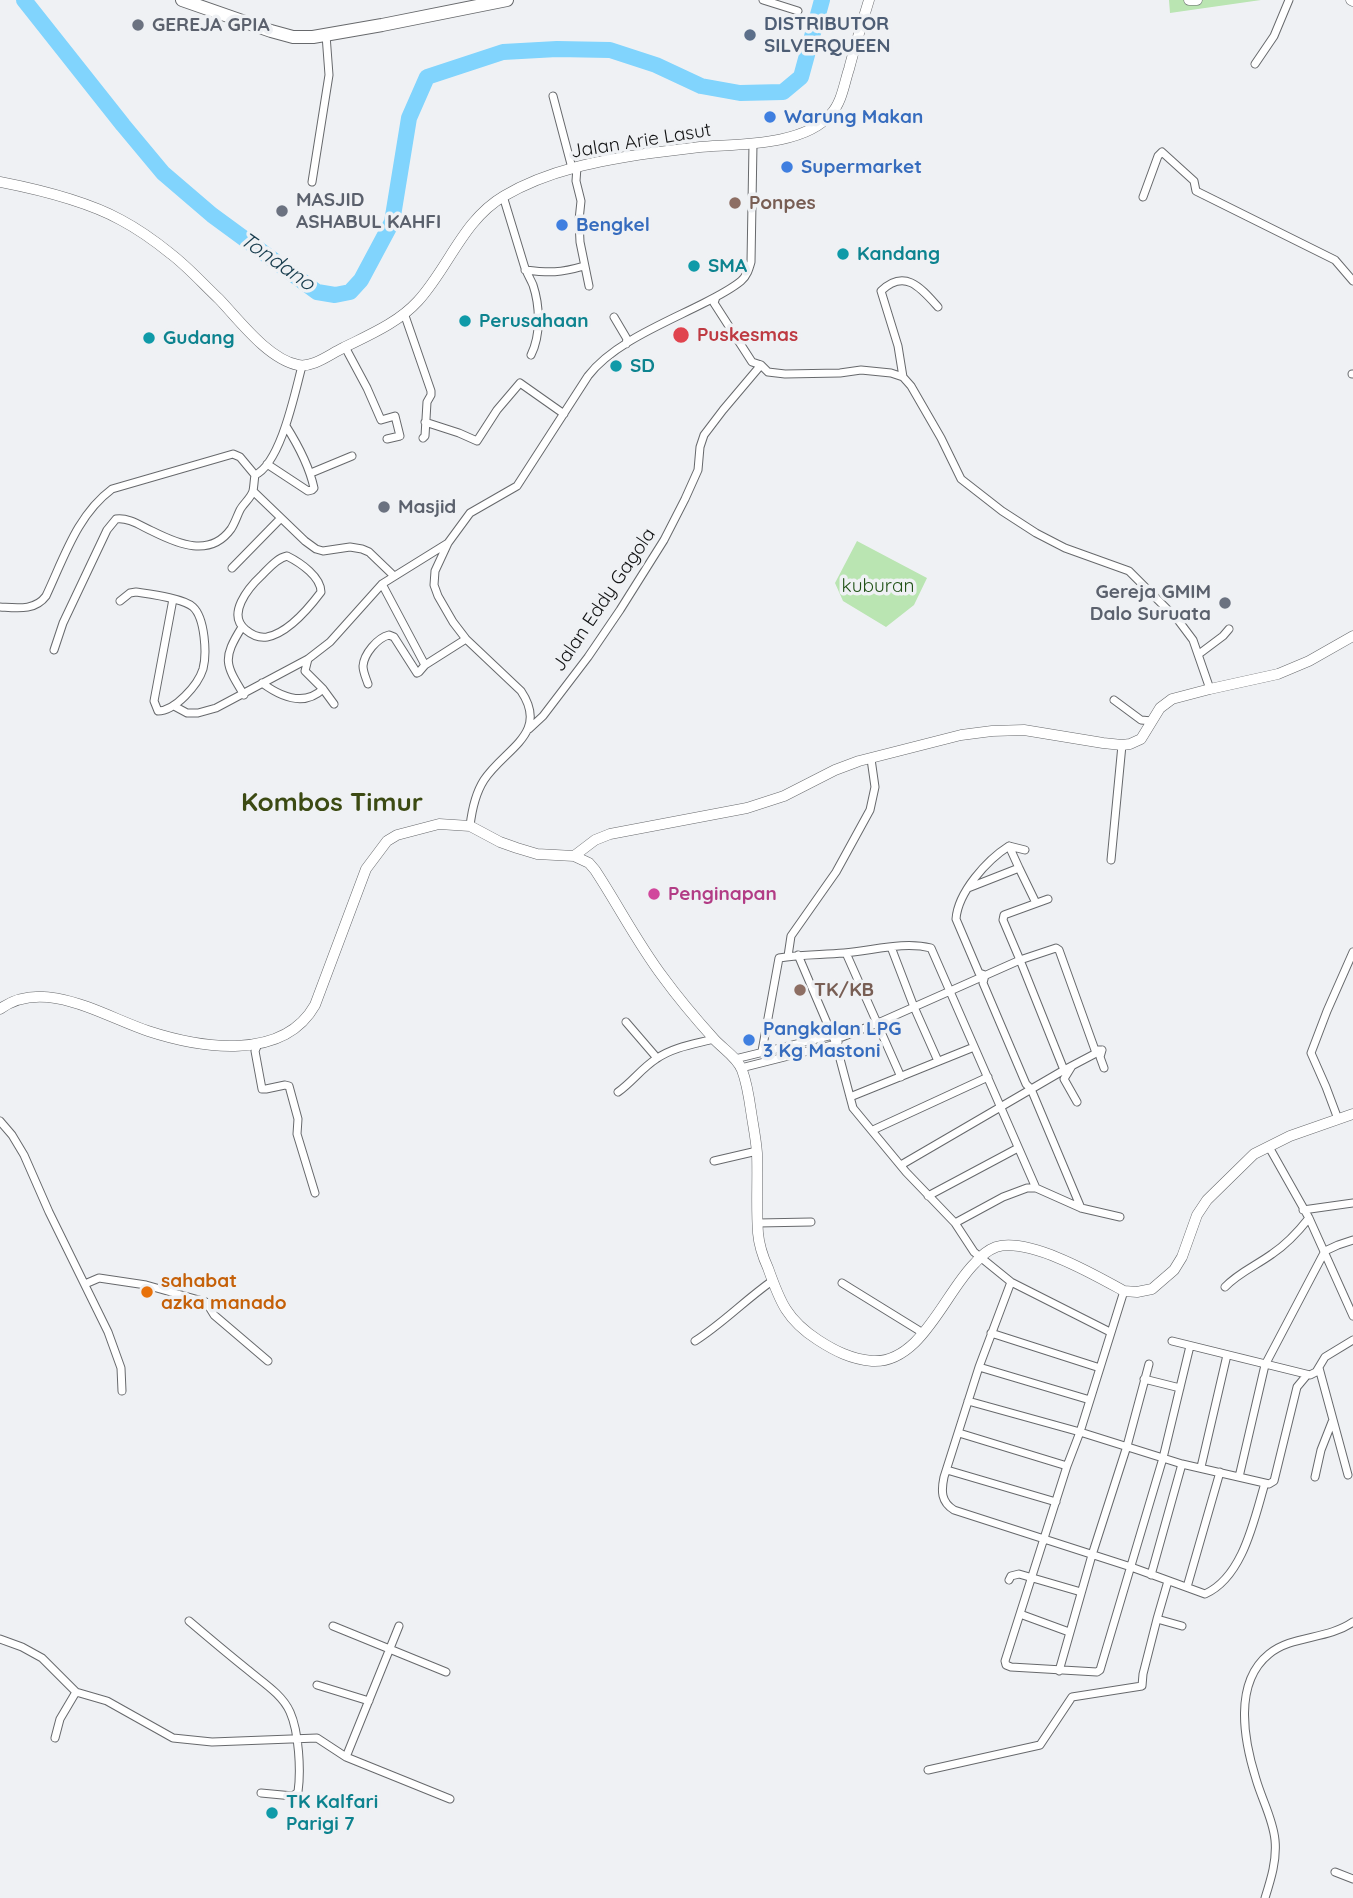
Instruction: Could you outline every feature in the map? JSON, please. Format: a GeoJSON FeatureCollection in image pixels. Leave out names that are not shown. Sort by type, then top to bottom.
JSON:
{"type":"FeatureCollection","features":[{"type":"Feature","properties":{"kind":"highway"},"geometry":{"type":"LineString","coordinates":[[182,0],[293,37],[326,35],[507,0]]}},
{"type":"Feature","properties":{"kind":"street"},"geometry":{"type":"LineString","coordinates":[[763,0],[798,11]]}},
{"type":"Feature","properties":{"kind":"street","name":"Jalan Arie Lasut"},"geometry":{"type":"LineString","coordinates":[[302,366],[312,364],[372,333],[404,313],[423,295],[472,222],[503,196],[538,179],[575,168],[648,153],[753,144],[799,134],[819,124],[831,115],[839,102],[869,0]]}},
{"type":"Feature","properties":{"kind":"street"},"geometry":{"type":"LineString","coordinates":[[1189,0],[1197,0]]}},
{"type":"Feature","properties":{"kind":"street"},"geometry":{"type":"LineString","coordinates":[[1255,64],[1274,36],[1289,0]]}},
{"type":"Feature","properties":{"kind":"street"},"geometry":{"type":"LineString","coordinates":[[312,182],[329,75],[326,35]]}},
{"type":"Feature","properties":{"kind":"street"},"geometry":{"type":"LineString","coordinates":[[553,96],[575,168],[581,201],[579,234],[589,286]]}},
{"type":"Feature","properties":{"kind":"street"},"geometry":{"type":"LineString","coordinates":[[529,729],[528,701],[521,691],[466,639],[453,622],[434,585],[435,571],[449,543],[470,513],[517,486],[593,370],[626,344],[716,297],[743,279],[751,261],[753,144]]}},
{"type":"Feature","properties":{"kind":"street"},"geometry":{"type":"LineString","coordinates":[[1143,197],[1158,156],[1162,152],[1194,181],[1196,191],[1335,260],[1353,281]]}},
{"type":"Feature","properties":{"kind":"street"},"geometry":{"type":"LineString","coordinates":[[0,182],[73,201],[119,219],[172,255],[261,343],[286,361],[302,366],[286,426],[267,464],[255,475],[253,491],[304,541],[316,549],[323,551],[362,548],[394,576]]}},
{"type":"Feature","properties":{"kind":"street"},"geometry":{"type":"LineString","coordinates":[[503,196],[538,306],[537,335],[531,355]]}},
{"type":"Feature","properties":{"kind":"street"},"geometry":{"type":"LineString","coordinates":[[525,270],[547,273],[584,267]]}},
{"type":"Feature","properties":{"kind":"street"},"geometry":{"type":"LineString","coordinates":[[938,307],[912,282],[900,281],[881,291],[898,346],[903,377],[941,438],[961,479],[1036,533],[1065,548],[1129,571],[1178,620],[1193,640],[1210,689]]}},
{"type":"Feature","properties":{"kind":"street"},"geometry":{"type":"LineString","coordinates":[[716,297],[714,303],[752,362],[761,365],[768,372],[840,373],[861,370],[903,377]]}},
{"type":"Feature","properties":{"kind":"street"},"geometry":{"type":"LineString","coordinates":[[404,313],[431,391],[423,438]]}},
{"type":"Feature","properties":{"kind":"street"},"geometry":{"type":"LineString","coordinates":[[614,317],[627,339],[626,344]]}},
{"type":"Feature","properties":{"kind":"street"},"geometry":{"type":"LineString","coordinates":[[345,347],[381,420],[396,416],[400,436],[387,439]]}},
{"type":"Feature","properties":{"kind":"street","name":"Jalan Eddy Gagola"},"geometry":{"type":"LineString","coordinates":[[470,826],[473,802],[485,777],[543,716],[620,610],[664,540],[693,481],[698,470],[704,435],[761,365]]}},
{"type":"Feature","properties":{"kind":"street"},"geometry":{"type":"LineString","coordinates":[[425,422],[477,441],[497,410],[520,383],[564,414]]}},
{"type":"Feature","properties":{"kind":"street"},"geometry":{"type":"LineString","coordinates":[[267,464],[310,491],[314,488],[311,473],[286,426]]}},
{"type":"Feature","properties":{"kind":"street"},"geometry":{"type":"LineString","coordinates":[[0,607],[29,607],[40,604],[71,541],[98,499],[111,489],[233,454],[240,457],[255,475]]}},
{"type":"Feature","properties":{"kind":"street"},"geometry":{"type":"LineString","coordinates":[[311,473],[352,456]]}},
{"type":"Feature","properties":{"kind":"street"},"geometry":{"type":"LineString","coordinates":[[54,650],[63,624],[107,530],[114,521],[118,518],[126,520],[188,546],[211,545],[219,542],[233,527],[240,509],[253,491]]}},
{"type":"Feature","properties":{"kind":"street"},"geometry":{"type":"LineString","coordinates":[[232,568],[281,518]]}},
{"type":"Feature","properties":{"kind":"street"},"geometry":{"type":"LineString","coordinates":[[174,706],[187,713],[216,708],[308,659],[330,642],[382,584],[449,543]]}},
{"type":"Feature","properties":{"kind":"street"},"geometry":{"type":"LineString","coordinates":[[283,557],[293,559],[319,582],[321,592],[311,606],[279,632],[261,636],[251,634],[242,627],[238,616],[243,596],[250,586],[283,557]]}},
{"type":"Feature","properties":{"kind":"street"},"geometry":{"type":"LineString","coordinates":[[424,558],[435,571]]}},
{"type":"Feature","properties":{"kind":"street"},"geometry":{"type":"LineString","coordinates":[[382,584],[425,665]]}},
{"type":"Feature","properties":{"kind":"street"},"geometry":{"type":"LineString","coordinates":[[120,601],[136,592],[173,599],[194,607],[200,618],[203,627],[203,669],[194,685],[174,706],[162,712],[158,711],[154,701],[173,599]]}},
{"type":"Feature","properties":{"kind":"street"},"geometry":{"type":"LineString","coordinates":[[242,627],[232,642],[228,663],[230,672],[244,695]]}},
{"type":"Feature","properties":{"kind":"street"},"geometry":{"type":"LineString","coordinates":[[1199,654],[1228,629]]}},
{"type":"Feature","properties":{"kind":"street"},"geometry":{"type":"LineString","coordinates":[[368,684],[363,672],[364,660],[377,640],[383,636],[394,637],[417,673],[466,639]]}},
{"type":"Feature","properties":{"kind":"street"},"geometry":{"type":"LineString","coordinates":[[574,856],[595,839],[610,834],[747,808],[784,796],[835,770],[961,735],[1024,730],[1130,744],[1141,739],[1160,708],[1172,699],[1278,674],[1309,661],[1353,636]]}},
{"type":"Feature","properties":{"kind":"street"},"geometry":{"type":"LineString","coordinates":[[308,659],[305,671],[334,704]]}},
{"type":"Feature","properties":{"kind":"street"},"geometry":{"type":"LineString","coordinates":[[262,683],[276,694],[304,699],[313,697],[323,689]]}},
{"type":"Feature","properties":{"kind":"street"},"geometry":{"type":"LineString","coordinates":[[1114,700],[1141,720],[1152,721]]}},
{"type":"Feature","properties":{"kind":"street"},"geometry":{"type":"LineString","coordinates":[[1111,860],[1122,745]]}},
{"type":"Feature","properties":{"kind":"street"},"geometry":{"type":"LineString","coordinates":[[788,956],[791,936],[836,872],[870,810],[875,787],[870,759]]}},
{"type":"Feature","properties":{"kind":"street"},"geometry":{"type":"LineString","coordinates":[[0,1009],[11,1001],[30,997],[53,998],[74,1003],[148,1031],[177,1038],[211,1045],[258,1044],[296,1029],[307,1018],[315,1005],[366,869],[387,841],[397,835],[439,824],[470,826],[500,842],[537,854],[574,856],[589,863],[595,870],[661,975],[741,1069],[747,1087],[757,1151],[761,1250],[782,1307],[806,1332],[842,1354],[860,1360],[881,1361],[901,1354],[923,1334],[956,1284],[981,1256],[995,1247],[1026,1248],[1051,1255],[1124,1291],[1152,1289],[1174,1270],[1182,1257],[1197,1215],[1207,1200],[1254,1154],[1290,1136],[1353,1114]]}},
{"type":"Feature","properties":{"kind":"street"},"geometry":{"type":"LineString","coordinates":[[1009,846],[1025,850]]}},
{"type":"Feature","properties":{"kind":"street"},"geometry":{"type":"LineString","coordinates":[[1009,846],[1036,903]]}},
{"type":"Feature","properties":{"kind":"street"},"geometry":{"type":"LineString","coordinates":[[985,975],[979,972],[956,919],[957,912],[968,888],[981,870],[1009,846]]}},
{"type":"Feature","properties":{"kind":"street"},"geometry":{"type":"LineString","coordinates":[[968,888],[1019,868]]}},
{"type":"Feature","properties":{"kind":"street"},"geometry":{"type":"LineString","coordinates":[[1048,899],[1003,918],[1064,1070]]}},
{"type":"Feature","properties":{"kind":"street"},"geometry":{"type":"LineString","coordinates":[[762,1051],[779,958],[891,947],[931,948],[1036,1188]]}},
{"type":"Feature","properties":{"kind":"street"},"geometry":{"type":"LineString","coordinates":[[891,947],[938,1061]]}},
{"type":"Feature","properties":{"kind":"street"},"geometry":{"type":"LineString","coordinates":[[741,1069],[836,1044],[842,1037],[1052,948],[1059,950],[1095,1050],[1102,1050]]}},
{"type":"Feature","properties":{"kind":"street"},"geometry":{"type":"LineString","coordinates":[[1338,1119],[1311,1053],[1326,1011],[1353,952]]}},
{"type":"Feature","properties":{"kind":"street"},"geometry":{"type":"LineString","coordinates":[[846,953],[901,1077]]}},
{"type":"Feature","properties":{"kind":"street"},"geometry":{"type":"LineString","coordinates":[[798,955],[833,1035],[853,1108],[901,1166],[955,1223],[974,1252],[1011,1282],[1110,1332]]}},
{"type":"Feature","properties":{"kind":"street"},"geometry":{"type":"LineString","coordinates":[[985,975],[983,983],[1081,1208]]}},
{"type":"Feature","properties":{"kind":"street"},"geometry":{"type":"LineString","coordinates":[[626,1022],[657,1058]]}},
{"type":"Feature","properties":{"kind":"street"},"geometry":{"type":"LineString","coordinates":[[735,1059],[833,1035],[842,1037]]}},
{"type":"Feature","properties":{"kind":"street"},"geometry":{"type":"LineString","coordinates":[[618,1092],[657,1058],[670,1051],[715,1039]]}},
{"type":"Feature","properties":{"kind":"street"},"geometry":{"type":"LineString","coordinates":[[258,1044],[255,1051],[260,1086],[264,1090],[285,1084],[289,1086],[298,1119],[297,1134],[315,1193]]}},
{"type":"Feature","properties":{"kind":"street"},"geometry":{"type":"LineString","coordinates":[[789,1045],[793,1055]]}},
{"type":"Feature","properties":{"kind":"street"},"geometry":{"type":"LineString","coordinates":[[850,1097],[974,1047]]}},
{"type":"Feature","properties":{"kind":"street"},"geometry":{"type":"LineString","coordinates":[[901,1166],[1102,1050]]}},
{"type":"Feature","properties":{"kind":"street"},"geometry":{"type":"LineString","coordinates":[[1102,1050],[1100,1057],[1104,1068]]}},
{"type":"Feature","properties":{"kind":"street"},"geometry":{"type":"LineString","coordinates":[[1072,1065],[1064,1079],[1077,1102]]}},
{"type":"Feature","properties":{"kind":"street"},"geometry":{"type":"LineString","coordinates":[[873,1130],[988,1077]]}},
{"type":"Feature","properties":{"kind":"street"},"geometry":{"type":"LineString","coordinates":[[0,1121],[24,1155],[85,1284],[117,1355],[121,1368],[122,1391]]}},
{"type":"Feature","properties":{"kind":"street"},"geometry":{"type":"LineString","coordinates":[[928,1196],[1018,1147]]}},
{"type":"Feature","properties":{"kind":"street"},"geometry":{"type":"LineString","coordinates":[[1269,1147],[1309,1218],[1353,1316]]}},
{"type":"Feature","properties":{"kind":"street"},"geometry":{"type":"LineString","coordinates":[[714,1161],[757,1151]]}},
{"type":"Feature","properties":{"kind":"street"},"geometry":{"type":"LineString","coordinates":[[955,1223],[1003,1197],[1027,1188],[1036,1188],[1081,1208],[1120,1217]]}},
{"type":"Feature","properties":{"kind":"street"},"geometry":{"type":"LineString","coordinates":[[1303,1210],[1353,1203]]}},
{"type":"Feature","properties":{"kind":"street"},"geometry":{"type":"LineString","coordinates":[[1225,1287],[1292,1239],[1309,1218]]}},
{"type":"Feature","properties":{"kind":"street"},"geometry":{"type":"LineString","coordinates":[[758,1223],[811,1222]]}},
{"type":"Feature","properties":{"kind":"street"},"geometry":{"type":"LineString","coordinates":[[1239,1477],[1265,1365],[1325,1251],[1353,1240]]}},
{"type":"Feature","properties":{"kind":"street"},"geometry":{"type":"LineString","coordinates":[[85,1284],[99,1278],[146,1285],[206,1302],[214,1315],[268,1361]]}},
{"type":"Feature","properties":{"kind":"street"},"geometry":{"type":"LineString","coordinates":[[695,1341],[772,1281]]}},
{"type":"Feature","properties":{"kind":"street"},"geometry":{"type":"LineString","coordinates":[[1011,1282],[979,1367],[947,1470],[942,1488],[946,1506],[1205,1594],[1223,1583],[1235,1568],[1252,1527],[1265,1483]]}},
{"type":"Feature","properties":{"kind":"street"},"geometry":{"type":"LineString","coordinates":[[842,1283],[923,1334]]}},
{"type":"Feature","properties":{"kind":"street"},"geometry":{"type":"LineString","coordinates":[[1124,1291],[1005,1661],[1006,1665],[1059,1671],[1100,1670],[1163,1458],[1190,1346]]}},
{"type":"Feature","properties":{"kind":"street"},"geometry":{"type":"LineString","coordinates":[[991,1333],[1100,1368]]}},
{"type":"Feature","properties":{"kind":"street"},"geometry":{"type":"LineString","coordinates":[[1171,1341],[1313,1374],[1325,1357],[1353,1340]]}},
{"type":"Feature","properties":{"kind":"street"},"geometry":{"type":"LineString","coordinates":[[1201,1468],[1227,1355]]}},
{"type":"Feature","properties":{"kind":"street"},"geometry":{"type":"LineString","coordinates":[[1059,1671],[1149,1364]]}},
{"type":"Feature","properties":{"kind":"street"},"geometry":{"type":"LineString","coordinates":[[979,1367],[1090,1400]]}},
{"type":"Feature","properties":{"kind":"street"},"geometry":{"type":"LineString","coordinates":[[1318,1368],[1348,1475]]}},
{"type":"Feature","properties":{"kind":"street"},"geometry":{"type":"LineString","coordinates":[[968,1401],[1182,1464],[1272,1484],[1275,1482],[1297,1387],[1307,1374]]}},
{"type":"Feature","properties":{"kind":"street"},"geometry":{"type":"LineString","coordinates":[[1144,1379],[1180,1388]]}},
{"type":"Feature","properties":{"kind":"street"},"geometry":{"type":"LineString","coordinates":[[1315,1477],[1321,1450],[1332,1421]]}},
{"type":"Feature","properties":{"kind":"street"},"geometry":{"type":"LineString","coordinates":[[959,1433],[1067,1466]]}},
{"type":"Feature","properties":{"kind":"street"},"geometry":{"type":"LineString","coordinates":[[1151,1575],[1182,1464]]}},
{"type":"Feature","properties":{"kind":"street"},"geometry":{"type":"LineString","coordinates":[[947,1470],[1056,1502]]}},
{"type":"Feature","properties":{"kind":"street"},"geometry":{"type":"LineString","coordinates":[[1187,1587],[1220,1472]]}},
{"type":"Feature","properties":{"kind":"street"},"geometry":{"type":"LineString","coordinates":[[1009,1580],[1014,1574],[1032,1577],[1081,1592]]}},
{"type":"Feature","properties":{"kind":"street"},"geometry":{"type":"LineString","coordinates":[[928,1770],[1040,1745],[1072,1697],[1142,1686],[1168,1581]]}},
{"type":"Feature","properties":{"kind":"street"},"geometry":{"type":"LineString","coordinates":[[1020,1614],[1069,1632]]}},
{"type":"Feature","properties":{"kind":"street"},"geometry":{"type":"LineString","coordinates":[[1157,1619],[1182,1626]]}},
{"type":"Feature","properties":{"kind":"street"},"geometry":{"type":"LineString","coordinates":[[189,1621],[281,1699],[289,1711],[296,1738],[298,1792],[293,1796],[261,1793]]}},
{"type":"Feature","properties":{"kind":"street"},"geometry":{"type":"LineString","coordinates":[[1265,1898],[1274,1865],[1275,1838],[1256,1781],[1245,1731],[1245,1709],[1250,1681],[1256,1668],[1269,1654],[1285,1645],[1332,1634],[1353,1622]]}},
{"type":"Feature","properties":{"kind":"street"},"geometry":{"type":"LineString","coordinates":[[332,1626],[446,1672]]}},
{"type":"Feature","properties":{"kind":"street"},"geometry":{"type":"LineString","coordinates":[[346,1757],[399,1626]]}},
{"type":"Feature","properties":{"kind":"street"},"geometry":{"type":"LineString","coordinates":[[0,1639],[43,1658],[76,1692],[107,1701],[173,1738],[212,1742],[317,1738],[346,1757],[450,1799]]}},
{"type":"Feature","properties":{"kind":"street"},"geometry":{"type":"LineString","coordinates":[[317,1685],[369,1701]]}},
{"type":"Feature","properties":{"kind":"street"},"geometry":{"type":"LineString","coordinates":[[55,1738],[60,1719],[76,1692]]}},
{"type":"Feature","properties":{"kind":"street"},"geometry":{"type":"LineString","coordinates":[[1335,1872],[1353,1879]]}},
{"type":"Feature","properties":{"kind":"green space"},"geometry":{"type":"Polygon","coordinates":[[[1169,0],[1261,0],[1170,13],[1169,0]]]}},
{"type":"Feature","properties":{"kind":"green space","name":"kuburan"},"geometry":{"type":"Polygon","coordinates":[[[857,541],[927,578],[914,605],[886,627],[843,601],[835,583],[857,541]]]}},
{"type":"Feature","properties":{"kind":"waterway","name":"Tondano"},"geometry":{"type":"LineString","coordinates":[[24,0],[163,173],[212,215],[317,292],[335,295],[350,292],[361,280],[392,222],[409,118],[427,77],[503,52],[610,50],[656,65],[701,86],[740,93],[783,92],[801,77],[822,0]]}},
{"type":"Feature","properties":{"kind":"place","name":"GEREJA GPIA"},"geometry":{"type":"Point","coordinates":[138,25]}},
{"type":"Feature","properties":{"kind":"place","name":"DISTRIBUTOR SILVERQUEEN"},"geometry":{"type":"Point","coordinates":[750,35]}},
{"type":"Feature","properties":{"kind":"place","name":"Warung Makan"},"geometry":{"type":"Point","coordinates":[770,117]}},
{"type":"Feature","properties":{"kind":"place","name":"Supermarket"},"geometry":{"type":"Point","coordinates":[787,167]}},
{"type":"Feature","properties":{"kind":"place","name":"Ponpes"},"geometry":{"type":"Point","coordinates":[735,203]}},
{"type":"Feature","properties":{"kind":"place","name":"MASJID ASHABUL KAHFI"},"geometry":{"type":"Point","coordinates":[282,211]}},
{"type":"Feature","properties":{"kind":"place","name":"Bengkel"},"geometry":{"type":"Point","coordinates":[562,225]}},
{"type":"Feature","properties":{"kind":"place","name":"Kandang"},"geometry":{"type":"Point","coordinates":[843,254]}},
{"type":"Feature","properties":{"kind":"place","name":"SMA"},"geometry":{"type":"Point","coordinates":[694,266]}},
{"type":"Feature","properties":{"kind":"place","name":"Perusahaan"},"geometry":{"type":"Point","coordinates":[465,321]}},
{"type":"Feature","properties":{"kind":"place","name":"Puskesmas"},"geometry":{"type":"Point","coordinates":[681,335]}},
{"type":"Feature","properties":{"kind":"place","name":"Gudang"},"geometry":{"type":"Point","coordinates":[149,338]}},
{"type":"Feature","properties":{"kind":"place","name":"SD"},"geometry":{"type":"Point","coordinates":[616,366]}},
{"type":"Feature","properties":{"kind":"place","name":"Masjid"},"geometry":{"type":"Point","coordinates":[384,507]}},
{"type":"Feature","properties":{"kind":"place","name":"Gereja GMIM Dalo Suruata"},"geometry":{"type":"Point","coordinates":[1225,603]}},
{"type":"Feature","properties":{"kind":"place","name":"Penginapan"},"geometry":{"type":"Point","coordinates":[654,894]}},
{"type":"Feature","properties":{"kind":"place","name":"TK/KB"},"geometry":{"type":"Point","coordinates":[800,990]}},
{"type":"Feature","properties":{"kind":"place","name":"Pangkalan LPG 3 Kg Mastoni"},"geometry":{"type":"Point","coordinates":[749,1040]}},
{"type":"Feature","properties":{"kind":"place","name":"sahabat azka manado"},"geometry":{"type":"Point","coordinates":[147,1292]}},
{"type":"Feature","properties":{"kind":"place","name":"TK Kalfari Parigi 7"},"geometry":{"type":"Point","coordinates":[272,1813]}},
{"type":"Feature","properties":{"kind":"district","name":"Kombos Timur"},"geometry":{"type":"Point","coordinates":[332,803]}}]}
